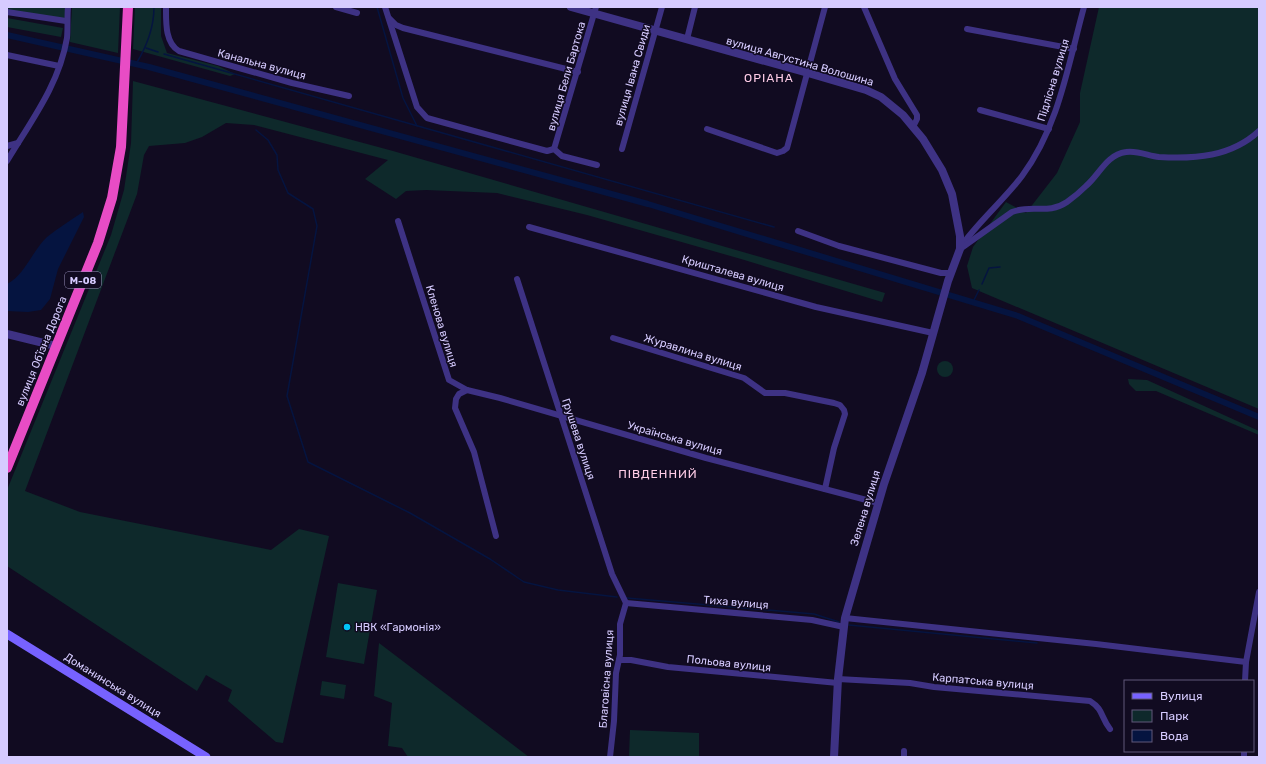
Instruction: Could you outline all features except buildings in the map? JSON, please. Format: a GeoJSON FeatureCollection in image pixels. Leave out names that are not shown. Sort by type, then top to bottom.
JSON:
{"type":"FeatureCollection","features":[{"type":"Feature","properties":{"kind":"highway","name":"вулиця Обʼїзна Дорога"},"geometry":{"type":"LineString","coordinates":[[7,468],[98,243],[112,198],[121,147],[128,7]]}},
{"type":"Feature","properties":{"kind":"main road","name":"Доманинська вулиця"},"geometry":{"type":"LineString","coordinates":[[7,634],[206,757]]}},
{"type":"Feature","properties":{"kind":"street"},"geometry":{"type":"LineString","coordinates":[[7,160],[50,90],[62,59],[67,36],[66,21],[68,7]]}},
{"type":"Feature","properties":{"kind":"street","name":"Канальна вулиця"},"geometry":{"type":"LineString","coordinates":[[166,7],[168,34],[173,46],[179,51],[292,83],[349,96]]}},
{"type":"Feature","properties":{"kind":"street"},"geometry":{"type":"LineString","coordinates":[[336,7],[357,13]]}},
{"type":"Feature","properties":{"kind":"street"},"geometry":{"type":"LineString","coordinates":[[385,7],[417,107],[427,118],[547,151],[554,149],[562,156],[597,165]]}},
{"type":"Feature","properties":{"kind":"street","name":"вулиця Августина Волошина"},"geometry":{"type":"LineString","coordinates":[[571,7],[595,10],[656,30],[866,90],[881,97],[892,105],[913,127],[933,153],[948,185],[958,222],[960,249],[951,273]]}},
{"type":"Feature","properties":{"kind":"street","name":"вулиця Івана Свиди"},"geometry":{"type":"LineString","coordinates":[[622,149],[662,7]]}},
{"type":"Feature","properties":{"kind":"street"},"geometry":{"type":"LineString","coordinates":[[687,39],[695,7]]}},
{"type":"Feature","properties":{"kind":"street"},"geometry":{"type":"LineString","coordinates":[[707,129],[777,153],[787,148],[825,7]]}},
{"type":"Feature","properties":{"kind":"street"},"geometry":{"type":"LineString","coordinates":[[864,7],[895,79],[917,115],[917,119],[913,127]]}},
{"type":"Feature","properties":{"kind":"street","name":"Підлісна вулиця"},"geometry":{"type":"LineString","coordinates":[[960,249],[983,219],[1023,175],[1049,129],[1060,98],[1084,7]]}},
{"type":"Feature","properties":{"kind":"street","name":"вулиця Бели Бартока"},"geometry":{"type":"LineString","coordinates":[[554,149],[578,72],[595,10]]}},
{"type":"Feature","properties":{"kind":"street"},"geometry":{"type":"LineString","coordinates":[[7,12],[66,21]]}},
{"type":"Feature","properties":{"kind":"street"},"geometry":{"type":"LineString","coordinates":[[388,18],[396,25],[403,28],[578,72]]}},
{"type":"Feature","properties":{"kind":"street"},"geometry":{"type":"LineString","coordinates":[[968,29],[1074,49]]}},
{"type":"Feature","properties":{"kind":"street"},"geometry":{"type":"LineString","coordinates":[[7,55],[59,66]]}},
{"type":"Feature","properties":{"kind":"street"},"geometry":{"type":"LineString","coordinates":[[980,110],[1049,129]]}},
{"type":"Feature","properties":{"kind":"street"},"geometry":{"type":"LineString","coordinates":[[960,249],[1012,212],[1021,208],[1051,209],[1066,202],[1087,186],[1106,162],[1116,154],[1128,151],[1158,157],[1200,157],[1224,153],[1242,144],[1259,131]]}},
{"type":"Feature","properties":{"kind":"street"},"geometry":{"type":"LineString","coordinates":[[7,146],[18,143]]}},
{"type":"Feature","properties":{"kind":"street","name":"Кленова вулиця"},"geometry":{"type":"LineString","coordinates":[[398,221],[448,380],[466,390]]}},
{"type":"Feature","properties":{"kind":"street","name":"Кришталева вулиця"},"geometry":{"type":"LineString","coordinates":[[529,227],[816,308],[933,333]]}},
{"type":"Feature","properties":{"kind":"street"},"geometry":{"type":"LineString","coordinates":[[798,231],[839,246],[941,273],[951,273]]}},
{"type":"Feature","properties":{"kind":"street","name":"Зелена вулиця"},"geometry":{"type":"LineString","coordinates":[[834,757],[838,681],[845,618],[878,503],[922,373],[951,273]]}},
{"type":"Feature","properties":{"kind":"street","name":"Грушева вулиця"},"geometry":{"type":"LineString","coordinates":[[517,279],[612,574],[626,603]]}},
{"type":"Feature","properties":{"kind":"street"},"geometry":{"type":"LineString","coordinates":[[7,334],[56,346]]}},
{"type":"Feature","properties":{"kind":"street","name":"Журавлина вулиця"},"geometry":{"type":"LineString","coordinates":[[613,338],[744,378],[765,393],[785,393],[827,400],[840,405],[845,414],[834,448],[825,489]]}},
{"type":"Feature","properties":{"kind":"street"},"geometry":{"type":"LineString","coordinates":[[466,390],[459,394],[456,399],[455,408],[474,452],[496,536]]}},
{"type":"Feature","properties":{"kind":"street","name":"Українська вулиця"},"geometry":{"type":"LineString","coordinates":[[466,390],[500,398],[706,458],[878,503]]}},
{"type":"Feature","properties":{"kind":"street"},"geometry":{"type":"LineString","coordinates":[[1245,680],[1246,662],[1259,592]]}},
{"type":"Feature","properties":{"kind":"street","name":"Тиха вулиця"},"geometry":{"type":"LineString","coordinates":[[626,603],[812,620],[844,627]]}},
{"type":"Feature","properties":{"kind":"street","name":"Благовісна вулиця"},"geometry":{"type":"LineString","coordinates":[[610,757],[614,721],[616,673],[619,660],[620,624],[626,603]]}},
{"type":"Feature","properties":{"kind":"street"},"geometry":{"type":"LineString","coordinates":[[845,618],[1103,645],[1246,662]]}},
{"type":"Feature","properties":{"kind":"street","name":"Польова вулиця"},"geometry":{"type":"LineString","coordinates":[[619,660],[838,681]]}},
{"type":"Feature","properties":{"kind":"street","name":"Карпатська вулиця"},"geometry":{"type":"LineString","coordinates":[[838,681],[910,683],[934,687],[1090,701],[1100,707],[1104,721],[1110,729]]}},
{"type":"Feature","properties":{"kind":"green space"},"geometry":{"type":"Polygon","coordinates":[[[7,7],[68,7],[66,21],[7,12],[7,7]]]}},
{"type":"Feature","properties":{"kind":"green space"},"geometry":{"type":"Polygon","coordinates":[[[72,7],[120,7],[118,53],[70,42],[72,7]]]}},
{"type":"Feature","properties":{"kind":"green space"},"geometry":{"type":"Polygon","coordinates":[[[135,7],[161,7],[161,36],[167,53],[218,66],[235,74],[230,76],[133,49],[135,7]]]}},
{"type":"Feature","properties":{"kind":"green space"},"geometry":{"type":"Polygon","coordinates":[[[1099,7],[1259,7],[1259,409],[972,288],[967,266],[973,247],[1006,202],[1026,213],[1057,173],[1080,122],[1080,93],[1099,7]]]}},
{"type":"Feature","properties":{"kind":"green space"},"geometry":{"type":"Polygon","coordinates":[[[7,18],[63,28],[61,37],[7,27],[7,18]]]}},
{"type":"Feature","properties":{"kind":"green space"},"geometry":{"type":"Polygon","coordinates":[[[133,81],[393,151],[885,293],[882,302],[741,259],[587,215],[497,193],[426,190],[406,191],[396,199],[365,179],[388,160],[254,125],[226,123],[202,137],[185,143],[149,146],[144,155],[137,194],[25,491],[80,512],[271,550],[299,529],[329,536],[283,743],[276,742],[228,701],[232,690],[206,675],[197,691],[7,566],[7,490],[111,235],[124,190],[131,143],[133,81]]]}},
{"type":"Feature","properties":{"kind":"green space"},"geometry":{"type":"Polygon","coordinates":[[[945,361],[951,363],[953,369],[951,375],[945,377],[939,375],[937,369],[939,363],[945,361]]]}},
{"type":"Feature","properties":{"kind":"green space"},"geometry":{"type":"Polygon","coordinates":[[[1128,379],[1147,380],[1259,431],[1259,435],[1156,391],[1136,391],[1129,384],[1128,379]]]}},
{"type":"Feature","properties":{"kind":"green space"},"geometry":{"type":"Polygon","coordinates":[[[338,583],[377,590],[364,664],[326,657],[338,583]]]}},
{"type":"Feature","properties":{"kind":"green space"},"geometry":{"type":"Polygon","coordinates":[[[379,643],[529,757],[408,757],[402,748],[388,746],[392,703],[374,696],[379,643]]]}},
{"type":"Feature","properties":{"kind":"green space"},"geometry":{"type":"Polygon","coordinates":[[[322,681],[346,685],[344,699],[320,695],[322,681]]]}},
{"type":"Feature","properties":{"kind":"green space"},"geometry":{"type":"Polygon","coordinates":[[[630,730],[699,733],[699,757],[629,757],[630,730]]]}},
{"type":"Feature","properties":{"kind":"water"},"geometry":{"type":"Polygon","coordinates":[[[83,212],[84,217],[58,269],[50,299],[41,310],[28,312],[7,311],[7,284],[19,275],[47,237],[83,212]]]}},
{"type":"Feature","properties":{"kind":"waterway"},"geometry":{"type":"LineString","coordinates":[[136,64],[149,37],[153,22],[154,7]]}},
{"type":"Feature","properties":{"kind":"waterway"},"geometry":{"type":"LineString","coordinates":[[377,7],[403,98],[417,126]]}},
{"type":"Feature","properties":{"kind":"waterway"},"geometry":{"type":"LineString","coordinates":[[7,35],[149,67],[648,204],[1018,316],[1259,417]]}},
{"type":"Feature","properties":{"kind":"waterway"},"geometry":{"type":"LineString","coordinates":[[146,48],[158,52]]}},
{"type":"Feature","properties":{"kind":"waterway"},"geometry":{"type":"LineString","coordinates":[[164,54],[774,227]]}},
{"type":"Feature","properties":{"kind":"waterway"},"geometry":{"type":"LineString","coordinates":[[256,130],[268,140],[277,155],[278,170],[288,193],[313,209],[317,226],[287,396],[308,462],[410,513],[490,559],[524,582],[558,590],[617,597]]}},
{"type":"Feature","properties":{"kind":"waterway"},"geometry":{"type":"LineString","coordinates":[[982,284],[989,268],[1000,267]]}},
{"type":"Feature","properties":{"kind":"waterway"},"geometry":{"type":"LineString","coordinates":[[973,302],[979,290]]}},
{"type":"Feature","properties":{"kind":"waterway"},"geometry":{"type":"LineString","coordinates":[[627,598],[814,614],[839,622]]}},
{"type":"Feature","properties":{"kind":"waterway"},"geometry":{"type":"LineString","coordinates":[[849,625],[1037,643]]}},
{"type":"Feature","properties":{"kind":"place","name":"НВК «Гармонія»"},"geometry":{"type":"Point","coordinates":[347,627]}},
{"type":"Feature","properties":{"kind":"district","name":"ОРІАНА"},"geometry":{"type":"Point","coordinates":[769,78]}},
{"type":"Feature","properties":{"kind":"district","name":"ПІВДЕННИЙ"},"geometry":{"type":"Point","coordinates":[658,474]}}]}
